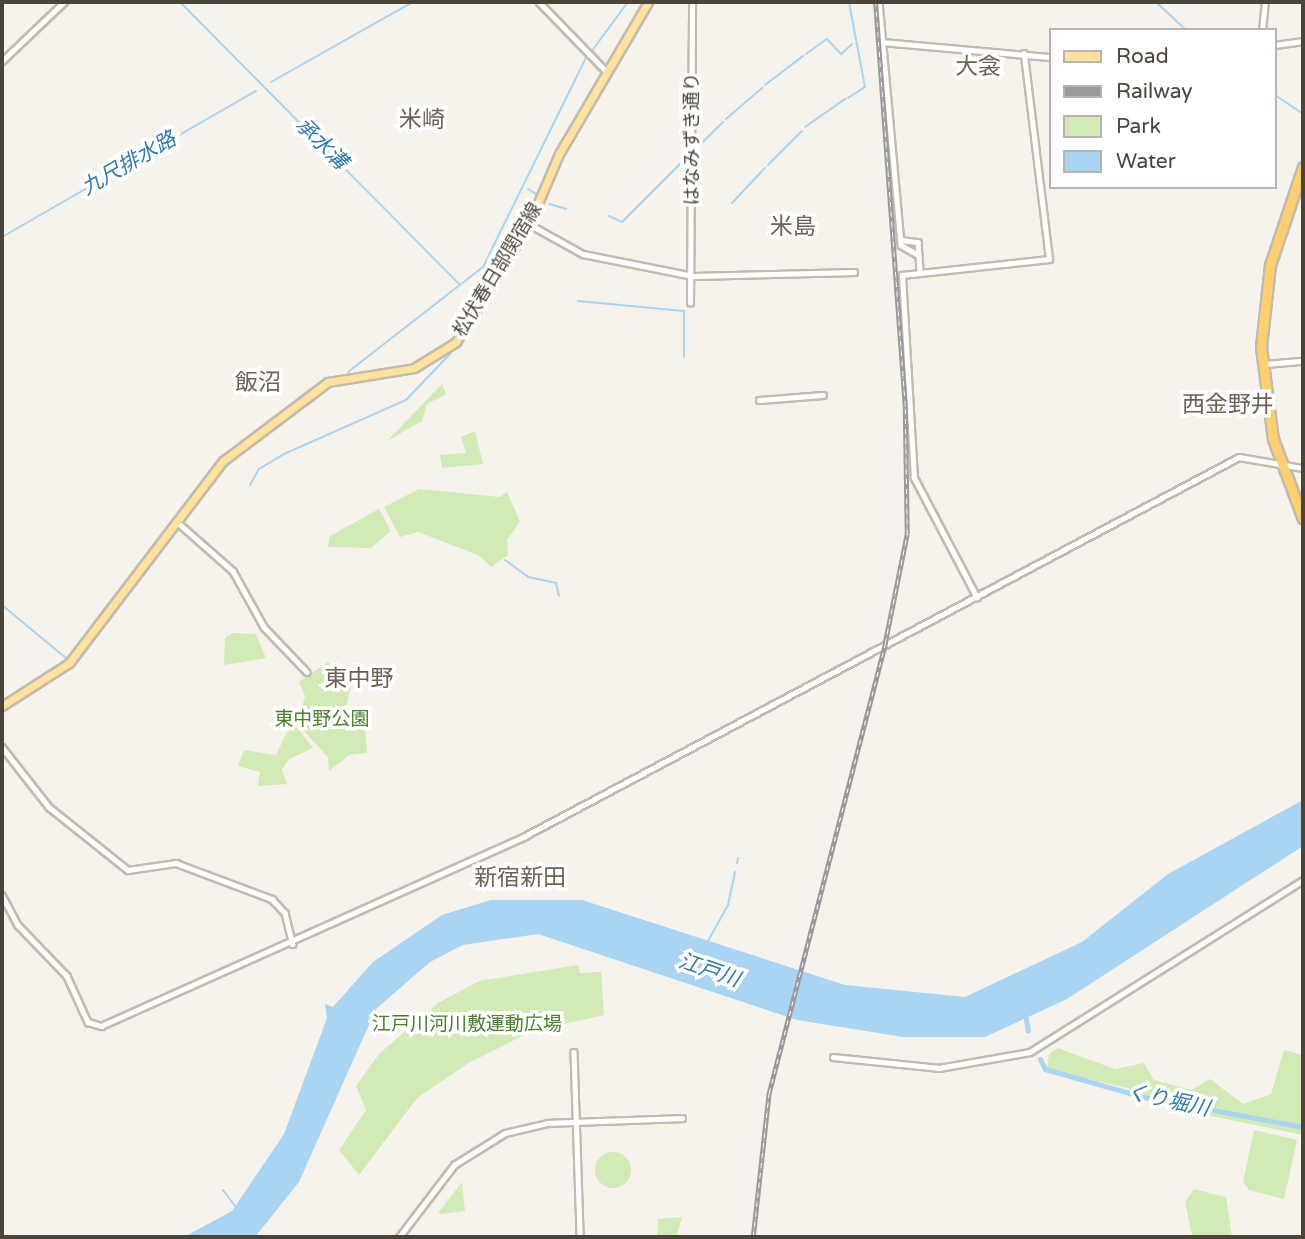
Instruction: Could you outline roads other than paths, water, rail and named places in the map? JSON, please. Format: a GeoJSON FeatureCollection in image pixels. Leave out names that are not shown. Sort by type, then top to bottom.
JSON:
{"type":"FeatureCollection","features":[{"type":"Feature","properties":{"kind":"highway"},"geometry":{"type":"LineString","coordinates":[[1303,167],[1270,265],[1262,323],[1263,386],[1283,463],[1303,519]]}},
{"type":"Feature","properties":{"kind":"highway"},"geometry":{"type":"LineString","coordinates":[[1303,180],[1270,286],[1265,364],[1283,463],[1303,509]]}},
{"type":"Feature","properties":{"kind":"main road","name":"松伏春日部関宿線"},"geometry":{"type":"LineString","coordinates":[[2,706],[69,663],[223,461],[328,382],[414,368],[443,354],[529,224],[563,147],[609,74],[626,31],[648,2]]}},
{"type":"Feature","properties":{"kind":"street"},"geometry":{"type":"LineString","coordinates":[[2,61],[64,2]]}},
{"type":"Feature","properties":{"kind":"street"},"geometry":{"type":"LineString","coordinates":[[539,2],[609,74]]}},
{"type":"Feature","properties":{"kind":"street","name":"はなみずき通り"},"geometry":{"type":"LineString","coordinates":[[690,303],[693,276],[692,2]]}},
{"type":"Feature","properties":{"kind":"street"},"geometry":{"type":"LineString","coordinates":[[879,2],[901,240],[918,255]]}},
{"type":"Feature","properties":{"kind":"street"},"geometry":{"type":"LineString","coordinates":[[1262,28],[1265,2]]}},
{"type":"Feature","properties":{"kind":"street"},"geometry":{"type":"LineString","coordinates":[[1277,45],[1303,41]]}},
{"type":"Feature","properties":{"kind":"street"},"geometry":{"type":"LineString","coordinates":[[881,43],[1050,57]]}},
{"type":"Feature","properties":{"kind":"street"},"geometry":{"type":"LineString","coordinates":[[977,598],[915,478],[902,275],[1049,259],[1024,54]]}},
{"type":"Feature","properties":{"kind":"street"},"geometry":{"type":"LineString","coordinates":[[529,224],[583,254],[693,276],[855,272]]}},
{"type":"Feature","properties":{"kind":"street"},"geometry":{"type":"LineString","coordinates":[[909,249],[910,239]]}},
{"type":"Feature","properties":{"kind":"street"},"geometry":{"type":"LineString","coordinates":[[901,240],[918,242],[920,271]]}},
{"type":"Feature","properties":{"kind":"street"},"geometry":{"type":"LineString","coordinates":[[1265,364],[1303,361]]}},
{"type":"Feature","properties":{"kind":"street"},"geometry":{"type":"LineString","coordinates":[[759,400],[823,395]]}},
{"type":"Feature","properties":{"kind":"street"},"geometry":{"type":"LineString","coordinates":[[2,895],[18,925],[67,976],[94,1028],[293,944],[525,836],[1239,457],[1303,468]]}},
{"type":"Feature","properties":{"kind":"street"},"geometry":{"type":"LineString","coordinates":[[178,522],[233,571],[264,627],[307,672]]}},
{"type":"Feature","properties":{"kind":"street"},"geometry":{"type":"LineString","coordinates":[[2,747],[49,807],[128,870],[176,863],[272,899],[285,913],[293,944]]}},
{"type":"Feature","properties":{"kind":"street"},"geometry":{"type":"LineString","coordinates":[[833,1057],[939,1068],[1030,1052],[1303,880]]}},
{"type":"Feature","properties":{"kind":"street"},"geometry":{"type":"LineString","coordinates":[[574,1052],[580,1237]]}},
{"type":"Feature","properties":{"kind":"street"},"geometry":{"type":"LineString","coordinates":[[399,1237],[439,1181],[471,1151],[519,1128],[576,1122],[682,1118]]}},
{"type":"Feature","properties":{"kind":"water","name":"江戸川"},"geometry":{"type":"Polygon","coordinates":[[[1303,800],[1303,846],[1067,999],[985,1037],[903,1037],[797,1020],[538,934],[463,945],[430,962],[376,1009],[299,1182],[255,1237],[184,1237],[232,1211],[284,1134],[327,1018],[325,1004],[333,1007],[373,962],[442,915],[491,900],[582,900],[845,985],[965,997],[1082,942],[1168,874],[1303,800]]]}},
{"type":"Feature","properties":{"kind":"waterway","name":"承水溝"},"geometry":{"type":"LineString","coordinates":[[180,2],[460,285]]}},
{"type":"Feature","properties":{"kind":"waterway","name":"九尺排水路"},"geometry":{"type":"LineString","coordinates":[[271,82],[413,2]]}},
{"type":"Feature","properties":{"kind":"waterway"},"geometry":{"type":"LineString","coordinates":[[591,52],[628,2]]}},
{"type":"Feature","properties":{"kind":"waterway"},"geometry":{"type":"LineString","coordinates":[[848,98],[865,87],[849,2]]}},
{"type":"Feature","properties":{"kind":"waterway"},"geometry":{"type":"LineString","coordinates":[[1156,2],[1184,28]]}},
{"type":"Feature","properties":{"kind":"waterway"},"geometry":{"type":"LineString","coordinates":[[806,54],[827,39],[841,54],[852,44]]}},
{"type":"Feature","properties":{"kind":"waterway"},"geometry":{"type":"LineString","coordinates":[[348,372],[483,267],[587,56]]}},
{"type":"Feature","properties":{"kind":"waterway"},"geometry":{"type":"LineString","coordinates":[[765,85],[803,56]]}},
{"type":"Feature","properties":{"kind":"waterway"},"geometry":{"type":"LineString","coordinates":[[726,119],[762,88]]}},
{"type":"Feature","properties":{"kind":"waterway","name":"九尺排水路"},"geometry":{"type":"LineString","coordinates":[[2,237],[256,91]]}},
{"type":"Feature","properties":{"kind":"waterway"},"geometry":{"type":"LineString","coordinates":[[1277,96],[1303,114]]}},
{"type":"Feature","properties":{"kind":"waterway"},"geometry":{"type":"LineString","coordinates":[[805,127],[845,99]]}},
{"type":"Feature","properties":{"kind":"waterway"},"geometry":{"type":"LineString","coordinates":[[697,148],[723,122]]}},
{"type":"Feature","properties":{"kind":"waterway"},"geometry":{"type":"LineString","coordinates":[[768,165],[802,131]]}},
{"type":"Feature","properties":{"kind":"waterway"},"geometry":{"type":"LineString","coordinates":[[609,216],[622,222],[684,160]]}},
{"type":"Feature","properties":{"kind":"waterway"},"geometry":{"type":"LineString","coordinates":[[732,203],[765,168]]}},
{"type":"Feature","properties":{"kind":"waterway"},"geometry":{"type":"LineString","coordinates":[[528,189],[539,196]]}},
{"type":"Feature","properties":{"kind":"waterway"},"geometry":{"type":"LineString","coordinates":[[549,204],[566,209]]}},
{"type":"Feature","properties":{"kind":"waterway"},"geometry":{"type":"LineString","coordinates":[[578,301],[684,311],[684,357]]}},
{"type":"Feature","properties":{"kind":"waterway"},"geometry":{"type":"LineString","coordinates":[[250,485],[259,469],[284,454],[406,400],[450,354]]}},
{"type":"Feature","properties":{"kind":"waterway"},"geometry":{"type":"LineString","coordinates":[[220,470],[322,391]]}},
{"type":"Feature","properties":{"kind":"waterway"},"geometry":{"type":"LineString","coordinates":[[505,560],[528,577],[556,583],[559,596]]}},
{"type":"Feature","properties":{"kind":"waterway"},"geometry":{"type":"LineString","coordinates":[[2,711],[76,664],[143,572]]}},
{"type":"Feature","properties":{"kind":"waterway"},"geometry":{"type":"LineString","coordinates":[[2,605],[67,659]]}},
{"type":"Feature","properties":{"kind":"waterway"},"geometry":{"type":"LineString","coordinates":[[737,863],[738,858]]}},
{"type":"Feature","properties":{"kind":"waterway"},"geometry":{"type":"LineString","coordinates":[[708,941],[728,905],[735,872]]}},
{"type":"Feature","properties":{"kind":"waterway","name":"くり堀川"},"geometry":{"type":"LineString","coordinates":[[1025,1013],[1028,1031]]}},
{"type":"Feature","properties":{"kind":"waterway","name":"くり堀川"},"geometry":{"type":"LineString","coordinates":[[1040,1059],[1045,1069],[1143,1097],[1303,1127]]}},
{"type":"Feature","properties":{"kind":"waterway"},"geometry":{"type":"LineString","coordinates":[[223,1190],[236,1207]]}},
{"type":"Feature","properties":{"kind":"railway"},"geometry":{"type":"LineString","coordinates":[[753,1237],[769,1093],[885,643],[907,534],[905,406],[875,2]]}},
{"type":"Feature","properties":{"kind":"district","name":"大衾"},"geometry":{"type":"Point","coordinates":[978,67]}},
{"type":"Feature","properties":{"kind":"district","name":"米崎"},"geometry":{"type":"Point","coordinates":[422,120]}},
{"type":"Feature","properties":{"kind":"district","name":"米島"},"geometry":{"type":"Point","coordinates":[793,227]}},
{"type":"Feature","properties":{"kind":"district","name":"飯沼"},"geometry":{"type":"Point","coordinates":[258,383]}},
{"type":"Feature","properties":{"kind":"district","name":"西金野井"},"geometry":{"type":"Point","coordinates":[1228,405]}},
{"type":"Feature","properties":{"kind":"district","name":"東中野"},"geometry":{"type":"Point","coordinates":[359,679]}},
{"type":"Feature","properties":{"kind":"district","name":"新宿新田"},"geometry":{"type":"Point","coordinates":[520,878]}},
{"type":"Feature","properties":{"kind":"park label","name":"東中野公園"},"geometry":{"type":"Point","coordinates":[322,720]}},
{"type":"Feature","properties":{"kind":"park label","name":"江戸川河川敷運動広場"},"geometry":{"type":"Point","coordinates":[467,1025]}}]}
